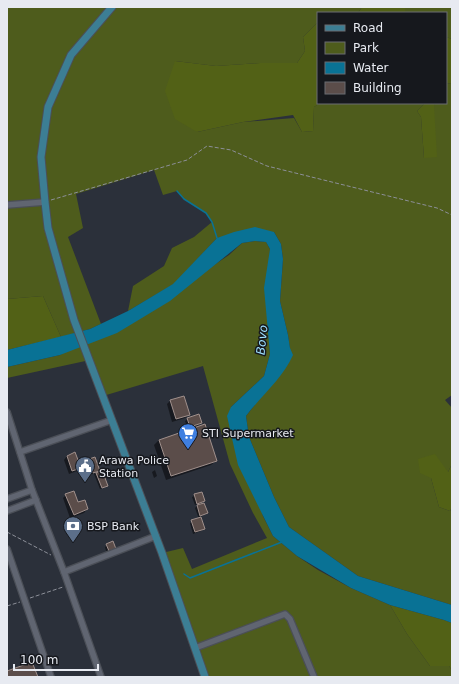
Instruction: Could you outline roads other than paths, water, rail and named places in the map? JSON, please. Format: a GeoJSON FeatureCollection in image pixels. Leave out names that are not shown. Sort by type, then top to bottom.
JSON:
{"type":"FeatureCollection","features":[{"type":"Feature","properties":{"kind":"main road"},"geometry":{"type":"LineString","coordinates":[[112,7],[70,55],[48,107],[41,157],[48,228],[74,320],[156,536],[205,677]]}},
{"type":"Feature","properties":{"kind":"street"},"geometry":{"type":"LineString","coordinates":[[7,205],[45,202]]}},
{"type":"Feature","properties":{"kind":"street"},"geometry":{"type":"LineString","coordinates":[[7,412],[32,490],[64,572],[101,677]]}},
{"type":"Feature","properties":{"kind":"street"},"geometry":{"type":"LineString","coordinates":[[20,452],[112,420]]}},
{"type":"Feature","properties":{"kind":"street"},"geometry":{"type":"LineString","coordinates":[[7,499],[32,490]]}},
{"type":"Feature","properties":{"kind":"street"},"geometry":{"type":"LineString","coordinates":[[7,511],[36,500]]}},
{"type":"Feature","properties":{"kind":"street"},"geometry":{"type":"LineString","coordinates":[[64,572],[156,536]]}},
{"type":"Feature","properties":{"kind":"street"},"geometry":{"type":"LineString","coordinates":[[7,549],[51,677]]}},
{"type":"Feature","properties":{"kind":"street"},"geometry":{"type":"LineString","coordinates":[[195,648],[285,614],[290,619],[314,677]]}},
{"type":"Feature","properties":{"kind":"water"},"geometry":{"type":"Polygon","coordinates":[[[255,227],[274,232],[281,244],[283,259],[280,301],[290,348],[293,355],[278,379],[246,416],[249,437],[274,497],[289,527],[358,576],[452,605],[452,623],[390,605],[351,588],[297,556],[273,536],[238,465],[227,416],[231,407],[264,376],[270,354],[264,288],[270,249],[266,242],[255,241],[242,243],[170,301],[117,333],[60,355],[7,367],[7,350],[90,329],[128,311],[173,284],[217,238],[255,227]]]}},
{"type":"Feature","properties":{"kind":"waterway"},"geometry":{"type":"LineString","coordinates":[[177,191],[184,199],[206,213],[212,222],[217,238]]}},
{"type":"Feature","properties":{"kind":"waterway"},"geometry":{"type":"LineString","coordinates":[[184,574],[190,578],[282,542]]}},
{"type":"Feature","properties":{"kind":"place","name":"STI Supermarket"},"geometry":{"type":"Point","coordinates":[188,450]}},
{"type":"Feature","properties":{"kind":"place","name":"Arawa Police Station"},"geometry":{"type":"Point","coordinates":[85,483]}},
{"type":"Feature","properties":{"kind":"place","name":"BSP Bank"},"geometry":{"type":"Point","coordinates":[73,543]}},
{"type":"Feature","properties":{"kind":"water label","name":"Bovo"},"geometry":{"type":"Point","coordinates":[262,340]}}]}
